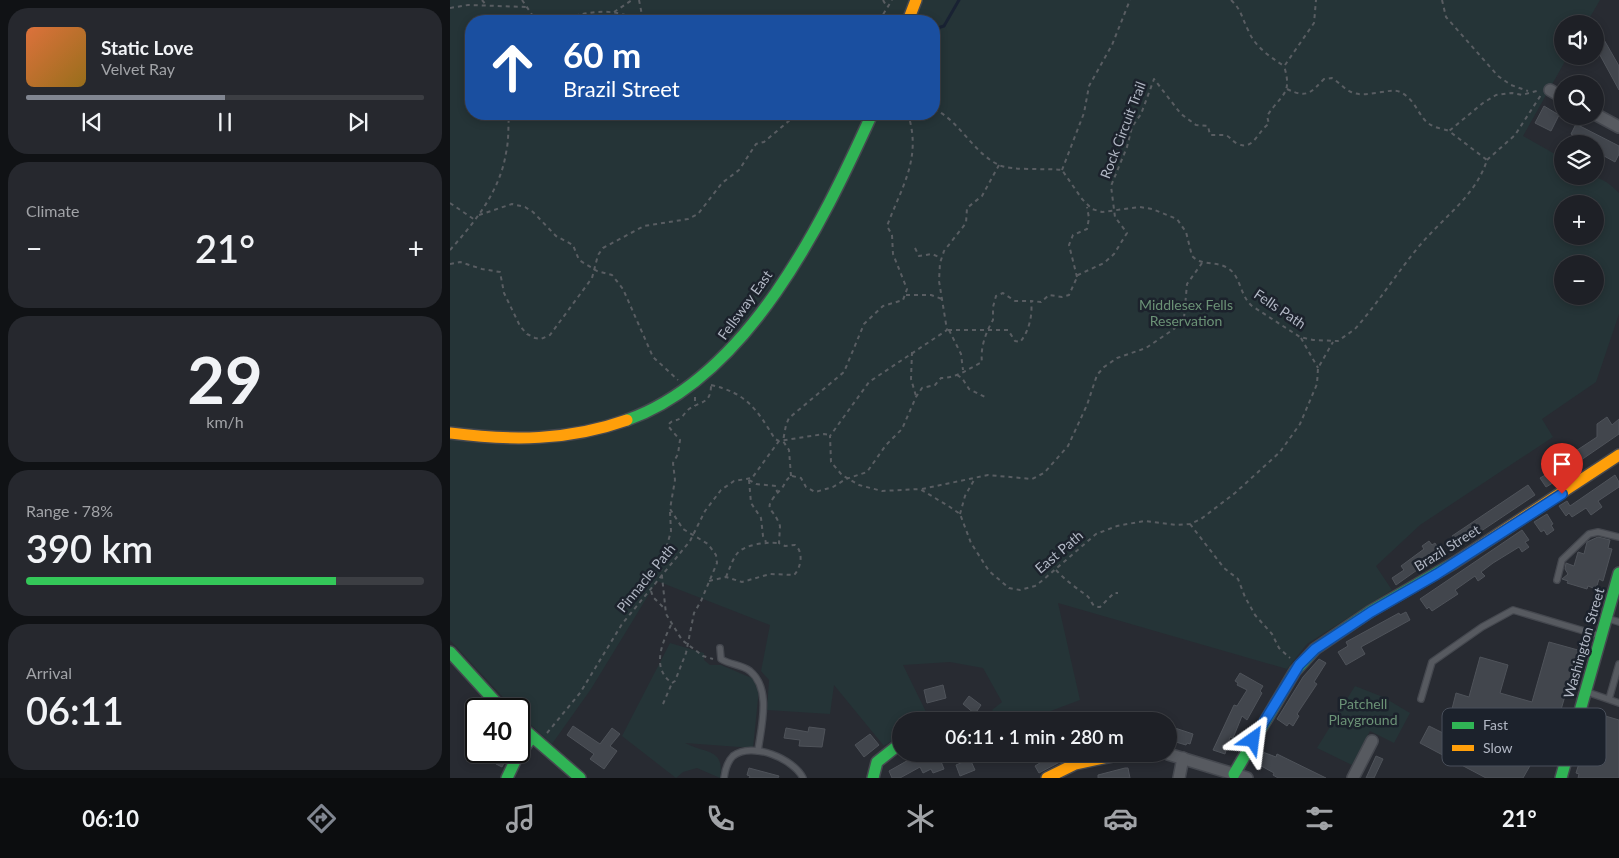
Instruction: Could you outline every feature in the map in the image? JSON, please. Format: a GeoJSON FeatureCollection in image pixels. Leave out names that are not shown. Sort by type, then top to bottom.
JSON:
{"type":"FeatureCollection","features":[{"type":"Feature","properties":{"kind":"street"},"geometry":{"type":"LineString","coordinates":[[910,15],[916,0]]}},
{"type":"Feature","properties":{"kind":"street"},"geometry":{"type":"LineString","coordinates":[[1550,90],[1554,92]]}},
{"type":"Feature","properties":{"kind":"street"},"geometry":{"type":"LineString","coordinates":[[1604,119],[1619,127]]}},
{"type":"Feature","properties":{"kind":"street","name":"Fellsway East"},"geometry":{"type":"LineString","coordinates":[[450,433],[482,438],[528,441],[577,436],[633,419],[688,388],[701,378],[745,333],[782,280],[830,203],[869,120]]}},
{"type":"Feature","properties":{"kind":"street","name":"Brazil Street"},"geometry":{"type":"LineString","coordinates":[[1234,774],[1297,668],[1315,649],[1371,612],[1437,574],[1619,455]]}},
{"type":"Feature","properties":{"kind":"street","name":"Washington Street"},"geometry":{"type":"LineString","coordinates":[[1580,708],[1619,573]]}},
{"type":"Feature","properties":{"kind":"street"},"geometry":{"type":"LineString","coordinates":[[450,652],[492,698]]}},
{"type":"Feature","properties":{"kind":"street"},"geometry":{"type":"LineString","coordinates":[[530,735],[580,778]]}},
{"type":"Feature","properties":{"kind":"street"},"geometry":{"type":"LineString","coordinates":[[508,778],[516,757],[535,740]]}},
{"type":"Feature","properties":{"kind":"street"},"geometry":{"type":"LineString","coordinates":[[1353,778],[1372,741]]}},
{"type":"Feature","properties":{"kind":"street"},"geometry":{"type":"LineString","coordinates":[[872,778],[877,762],[892,750]]}},
{"type":"Feature","properties":{"kind":"street"},"geometry":{"type":"LineString","coordinates":[[1177,756],[1247,778]]}},
{"type":"Feature","properties":{"kind":"street"},"geometry":{"type":"LineString","coordinates":[[1179,778],[1183,758]]}},
{"type":"Feature","properties":{"kind":"street"},"geometry":{"type":"LineString","coordinates":[[1047,778],[1075,764],[1084,762]]}},
{"type":"Feature","properties":{"kind":"lane"},"geometry":{"type":"LineString","coordinates":[[1557,580],[1562,560],[1589,534],[1598,532],[1619,537]]}},
{"type":"Feature","properties":{"kind":"lane"},"geometry":{"type":"LineString","coordinates":[[1421,698],[1432,662],[1482,627],[1513,610],[1601,636]]}},
{"type":"Feature","properties":{"kind":"lane"},"geometry":{"type":"LineString","coordinates":[[1606,618],[1619,622]]}},
{"type":"Feature","properties":{"kind":"lane"},"geometry":{"type":"LineString","coordinates":[[720,648],[721,658],[748,670],[759,683],[764,714],[758,750]]}},
{"type":"Feature","properties":{"kind":"lane"},"geometry":{"type":"LineString","coordinates":[[1609,698],[1619,664]]}},
{"type":"Feature","properties":{"kind":"lane"},"geometry":{"type":"LineString","coordinates":[[1585,691],[1619,703]]}},
{"type":"Feature","properties":{"kind":"lane"},"geometry":{"type":"LineString","coordinates":[[724,778],[727,766],[733,757],[746,751],[758,750],[785,761],[800,772],[803,778]]}},
{"type":"Feature","properties":{"kind":"path"},"geometry":{"type":"LineString","coordinates":[[482,0],[487,6]]}},
{"type":"Feature","properties":{"kind":"path"},"geometry":{"type":"LineString","coordinates":[[522,0],[531,15]]}},
{"type":"Feature","properties":{"kind":"path"},"geometry":{"type":"LineString","coordinates":[[614,12],[632,0]]}},
{"type":"Feature","properties":{"kind":"path"},"geometry":{"type":"LineString","coordinates":[[639,0],[642,15]]}},
{"type":"Feature","properties":{"kind":"path"},"geometry":{"type":"LineString","coordinates":[[883,0],[887,7]]}},
{"type":"Feature","properties":{"kind":"path"},"geometry":{"type":"LineString","coordinates":[[882,15],[892,0]]}},
{"type":"Feature","properties":{"kind":"path"},"geometry":{"type":"LineString","coordinates":[[1062,170],[1084,113],[1089,86],[1112,45],[1130,0]]}},
{"type":"Feature","properties":{"kind":"path"},"geometry":{"type":"LineString","coordinates":[[1231,0],[1239,7],[1248,30],[1258,47],[1284,66],[1288,79],[1287,89],[1296,93],[1306,93],[1314,90],[1324,79],[1332,78],[1351,93],[1380,94],[1386,91],[1399,91],[1413,101],[1419,112],[1432,126],[1449,131],[1487,160]]}},
{"type":"Feature","properties":{"kind":"path"},"geometry":{"type":"LineString","coordinates":[[1284,66],[1314,23],[1316,0]]}},
{"type":"Feature","properties":{"kind":"path"},"geometry":{"type":"LineString","coordinates":[[1442,0],[1446,17],[1498,76],[1511,85],[1531,91],[1550,90]]}},
{"type":"Feature","properties":{"kind":"path"},"geometry":{"type":"LineString","coordinates":[[450,8],[468,5],[527,7]]}},
{"type":"Feature","properties":{"kind":"path"},"geometry":{"type":"LineString","coordinates":[[576,15],[591,12],[614,12],[627,15]]}},
{"type":"Feature","properties":{"kind":"path","name":"Rock Circuit Trail"},"geometry":{"type":"LineString","coordinates":[[1113,209],[1112,183],[1127,147],[1132,127],[1141,114],[1154,79],[1172,106],[1187,120],[1196,125],[1208,126],[1210,135],[1226,135],[1241,145],[1252,144],[1269,124],[1267,116],[1287,89]]}},
{"type":"Feature","properties":{"kind":"path"},"geometry":{"type":"LineString","coordinates":[[1297,668],[1279,648],[1272,634],[1255,615],[1244,597],[1238,579],[1224,568],[1190,524],[1201,519],[1235,493],[1280,452],[1300,424],[1317,384],[1318,368],[1332,342],[1348,336],[1362,322],[1420,245],[1471,191],[1484,170],[1487,160],[1515,135],[1541,95],[1550,90]]}},
{"type":"Feature","properties":{"kind":"path"},"geometry":{"type":"LineString","coordinates":[[1449,131],[1483,103],[1496,95],[1512,93],[1522,95],[1531,91]]}},
{"type":"Feature","properties":{"kind":"path"},"geometry":{"type":"LineString","coordinates":[[940,112],[946,115],[981,152],[999,165],[1062,170]]}},
{"type":"Feature","properties":{"kind":"path"},"geometry":{"type":"LineString","coordinates":[[450,250],[479,215],[493,193],[503,168],[509,120]]}},
{"type":"Feature","properties":{"kind":"path"},"geometry":{"type":"LineString","coordinates":[[450,264],[460,262],[482,270],[500,272],[504,293],[520,326],[527,334],[539,339],[551,334],[592,278],[598,255],[603,248],[634,231],[656,224],[688,219],[698,214],[722,183],[739,170],[756,144],[764,142],[790,120]]}},
{"type":"Feature","properties":{"kind":"path"},"geometry":{"type":"LineString","coordinates":[[778,543],[780,526],[772,515],[770,505],[771,498],[790,476],[789,450],[783,441],[789,418],[806,406],[846,369],[864,324],[883,306],[903,300],[906,295],[906,284],[893,254],[892,235],[887,226],[912,164],[913,135],[909,120]]}},
{"type":"Feature","properties":{"kind":"path"},"geometry":{"type":"LineString","coordinates":[[963,370],[961,354],[948,330],[939,281],[941,258],[966,223],[969,206],[982,196],[999,165]]}},
{"type":"Feature","properties":{"kind":"path"},"geometry":{"type":"LineString","coordinates":[[1031,301],[1032,310],[1028,327],[1020,342],[1008,330],[948,330],[869,382],[830,436],[831,462],[846,479],[882,491],[920,489],[988,475],[1032,479],[1044,473],[1068,446],[1085,412],[1097,375],[1104,367],[1117,358],[1146,348],[1174,329],[1184,318],[1187,284],[1202,263],[1192,256],[1186,232],[1177,219],[1140,206],[1097,211],[1087,206],[1062,170]]}},
{"type":"Feature","properties":{"kind":"path"},"geometry":{"type":"LineString","coordinates":[[450,203],[475,220]]}},
{"type":"Feature","properties":{"kind":"path"},"geometry":{"type":"LineString","coordinates":[[479,215],[512,204],[525,207],[533,212],[556,236],[573,245],[579,260],[594,269],[615,277],[654,357],[688,388]]}},
{"type":"Feature","properties":{"kind":"path"},"geometry":{"type":"LineString","coordinates":[[790,476],[801,478],[806,487],[815,492],[833,487],[846,479],[868,470],[886,445],[902,429],[916,397],[926,386],[935,385],[940,378],[952,379],[963,370],[969,371],[982,362],[980,351],[987,330],[994,318],[994,299],[999,294],[1007,294],[1015,301],[1041,302],[1049,295],[1062,297],[1069,295],[1076,284],[1076,277],[1068,245],[1073,235],[1082,232],[1088,227],[1087,206]]}},
{"type":"Feature","properties":{"kind":"path"},"geometry":{"type":"LineString","coordinates":[[1076,277],[1104,263],[1126,237],[1127,230],[1117,222],[1113,209]]}},
{"type":"Feature","properties":{"kind":"path"},"geometry":{"type":"LineString","coordinates":[[916,248],[919,256],[932,254],[941,258]]}},
{"type":"Feature","properties":{"kind":"path","name":"Fells Path"},"geometry":{"type":"LineString","coordinates":[[1202,263],[1228,268],[1236,276],[1241,292],[1249,303],[1300,337],[1332,342]]}},
{"type":"Feature","properties":{"kind":"path"},"geometry":{"type":"LineString","coordinates":[[906,295],[927,294],[942,299]]}},
{"type":"Feature","properties":{"kind":"path"},"geometry":{"type":"LineString","coordinates":[[1300,337],[1309,349],[1318,368]]}},
{"type":"Feature","properties":{"kind":"path"},"geometry":{"type":"LineString","coordinates":[[912,352],[912,379],[916,397]]}},
{"type":"Feature","properties":{"kind":"path"},"geometry":{"type":"LineString","coordinates":[[957,375],[969,389],[985,397]]}},
{"type":"Feature","properties":{"kind":"path"},"geometry":{"type":"LineString","coordinates":[[701,378],[711,385],[732,390],[741,396],[755,409],[775,439],[779,441],[824,434],[830,436]]}},
{"type":"Feature","properties":{"kind":"path"},"geometry":{"type":"LineString","coordinates":[[664,608],[663,557],[671,531],[670,509],[675,480],[673,463],[678,454],[680,440],[670,429],[668,423],[682,417],[691,408],[702,404],[710,396],[711,385]]}},
{"type":"Feature","properties":{"kind":"path"},"geometry":{"type":"LineString","coordinates":[[766,542],[763,536],[761,518],[752,503],[749,480],[779,441]]}},
{"type":"Feature","properties":{"kind":"path"},"geometry":{"type":"LineString","coordinates":[[920,489],[960,514],[964,496],[976,478]]}},
{"type":"Feature","properties":{"kind":"path"},"geometry":{"type":"LineString","coordinates":[[749,480],[756,484],[776,486],[777,492]]}},
{"type":"Feature","properties":{"kind":"path","name":"Pinnacle Path"},"geometry":{"type":"LineString","coordinates":[[535,740],[580,692],[622,624],[662,578],[694,534],[705,511],[721,490],[734,482],[749,480]]}},
{"type":"Feature","properties":{"kind":"path"},"geometry":{"type":"LineString","coordinates":[[663,704],[672,682],[675,681],[687,645],[694,613],[717,563],[716,555],[705,540],[683,529],[670,509]]}},
{"type":"Feature","properties":{"kind":"path","name":"East Path"},"geometry":{"type":"LineString","coordinates":[[960,514],[971,543],[984,565],[1009,588],[1020,590],[1035,586],[1096,534],[1117,526],[1144,522],[1177,525],[1190,524]]}},
{"type":"Feature","properties":{"kind":"path"},"geometry":{"type":"LineString","coordinates":[[709,581],[726,577],[742,582],[770,574],[794,575],[799,566],[799,548],[796,544],[785,546],[766,542],[739,552],[726,577]]}},
{"type":"Feature","properties":{"kind":"path"},"geometry":{"type":"LineString","coordinates":[[1056,570],[1087,596],[1092,605],[1096,607],[1100,607],[1114,593],[1118,593]]}},
{"type":"Feature","properties":{"kind":"path"},"geometry":{"type":"LineString","coordinates":[[651,590],[653,596],[664,608],[671,625],[687,645],[703,656],[721,658]]}},
{"type":"Feature","properties":{"kind":"path"},"geometry":{"type":"LineString","coordinates":[[671,625],[661,648],[660,659],[661,672],[672,682]]}},
{"type":"Feature","properties":{"kind":"green space","name":"Middlesex Fells Reservation"},"geometry":{"type":"Polygon","coordinates":[[[450,0],[1600,0],[1591,15],[1554,15],[1554,65],[1563,65],[1557,75],[1554,75],[1554,81],[1523,136],[1554,153],[1554,185],[1604,185],[1604,181],[1619,193],[1619,314],[1596,382],[1542,419],[1553,437],[1420,525],[1376,566],[1392,590],[1307,644],[1287,669],[1058,603],[1080,700],[1048,712],[994,712],[992,710],[1002,702],[983,668],[950,662],[903,665],[926,712],[892,712],[892,741],[884,746],[834,685],[830,714],[767,710],[769,680],[761,671],[770,625],[657,581],[591,689],[552,744],[530,724],[530,698],[504,698],[450,640],[450,0]]]}},
{"type":"Feature","properties":{"kind":"green space"},"geometry":{"type":"Polygon","coordinates":[[[670,643],[704,653],[704,660],[710,665],[721,665],[754,679],[759,689],[753,748],[685,743],[712,753],[717,757],[721,768],[720,778],[697,768],[683,772],[676,778],[622,736],[670,643]]]}},
{"type":"Feature","properties":{"kind":"green space","name":"Patchell Playground"},"geometry":{"type":"Polygon","coordinates":[[[1355,686],[1383,697],[1410,713],[1394,743],[1370,731],[1352,765],[1317,748],[1355,686]]]}},
{"type":"Feature","properties":{"kind":"building"},"geometry":{"type":"Polygon","coordinates":[[[1604,40],[1619,66],[1619,90],[1604,62],[1604,40]]]}},
{"type":"Feature","properties":{"kind":"building"},"geometry":{"type":"Polygon","coordinates":[[[1544,106],[1554,112],[1554,125],[1551,131],[1535,123],[1544,106]]]}},
{"type":"Feature","properties":{"kind":"building"},"geometry":{"type":"Polygon","coordinates":[[[1576,125],[1578,125],[1598,135],[1573,135],[1571,134],[1576,125]]]}},
{"type":"Feature","properties":{"kind":"building"},"geometry":{"type":"Polygon","coordinates":[[[1604,138],[1619,146],[1619,154],[1615,162],[1604,156],[1604,138]]]}},
{"type":"Feature","properties":{"kind":"building"},"geometry":{"type":"Polygon","coordinates":[[[1607,417],[1612,425],[1619,419],[1619,434],[1568,469],[1571,472],[1546,487],[1540,478],[1549,473],[1547,470],[1597,437],[1597,424],[1607,417]]]}},
{"type":"Feature","properties":{"kind":"building"},"geometry":{"type":"Polygon","coordinates":[[[1615,475],[1619,482],[1619,487],[1598,501],[1602,507],[1591,515],[1586,508],[1572,517],[1569,513],[1566,516],[1559,506],[1567,501],[1570,506],[1615,475]]]}},
{"type":"Feature","properties":{"kind":"building"},"geometry":{"type":"Polygon","coordinates":[[[1528,485],[1535,495],[1459,546],[1452,536],[1528,485]]]}},
{"type":"Feature","properties":{"kind":"building"},"geometry":{"type":"Polygon","coordinates":[[[1547,514],[1554,530],[1547,535],[1544,530],[1541,532],[1534,522],[1547,514]]]}},
{"type":"Feature","properties":{"kind":"building"},"geometry":{"type":"Polygon","coordinates":[[[1522,530],[1529,540],[1525,542],[1529,547],[1522,552],[1519,547],[1481,572],[1485,576],[1478,581],[1475,576],[1455,590],[1458,594],[1432,611],[1429,607],[1427,609],[1420,599],[1522,530]]]}},
{"type":"Feature","properties":{"kind":"building"},"geometry":{"type":"Polygon","coordinates":[[[1598,537],[1610,540],[1608,548],[1612,549],[1603,581],[1599,579],[1596,589],[1588,586],[1587,589],[1567,583],[1568,581],[1562,579],[1568,574],[1565,569],[1566,563],[1574,566],[1578,552],[1584,554],[1587,542],[1598,537]]]}},
{"type":"Feature","properties":{"kind":"building"},"geometry":{"type":"Polygon","coordinates":[[[1429,541],[1432,545],[1435,543],[1441,553],[1396,585],[1392,578],[1404,570],[1401,566],[1424,549],[1422,546],[1429,541]]]}},
{"type":"Feature","properties":{"kind":"building"},"geometry":{"type":"Polygon","coordinates":[[[1406,612],[1410,620],[1361,647],[1365,654],[1346,665],[1338,652],[1348,646],[1346,642],[1399,613],[1400,615],[1406,612]]]}},
{"type":"Feature","properties":{"kind":"building"},"geometry":{"type":"Polygon","coordinates":[[[1549,642],[1578,650],[1562,708],[1452,708],[1456,693],[1469,697],[1480,657],[1508,665],[1500,693],[1532,702],[1549,642]]]}},
{"type":"Feature","properties":{"kind":"building"},"geometry":{"type":"Polygon","coordinates":[[[1319,659],[1326,663],[1314,682],[1317,684],[1297,714],[1299,716],[1293,726],[1289,723],[1287,726],[1277,719],[1303,677],[1319,659]]]}},
{"type":"Feature","properties":{"kind":"building"},"geometry":{"type":"Polygon","coordinates":[[[1240,673],[1263,686],[1260,691],[1262,693],[1247,720],[1242,716],[1233,738],[1230,737],[1225,754],[1213,750],[1234,705],[1237,706],[1247,690],[1237,685],[1238,683],[1235,681],[1240,673]]]}},
{"type":"Feature","properties":{"kind":"building"},"geometry":{"type":"Polygon","coordinates":[[[943,685],[946,698],[927,703],[924,690],[943,685]]]}},
{"type":"Feature","properties":{"kind":"building"},"geometry":{"type":"Polygon","coordinates":[[[969,696],[981,705],[976,712],[973,712],[963,704],[969,696]]]}},
{"type":"Feature","properties":{"kind":"building"},"geometry":{"type":"Polygon","coordinates":[[[1606,716],[1619,720],[1619,778],[1578,778],[1579,774],[1576,773],[1578,766],[1606,766],[1606,716]]]}},
{"type":"Feature","properties":{"kind":"building"},"geometry":{"type":"Polygon","coordinates":[[[573,726],[600,744],[612,728],[620,734],[610,746],[617,751],[604,769],[590,759],[594,754],[567,735],[573,726]]]}},
{"type":"Feature","properties":{"kind":"building"},"geometry":{"type":"Polygon","coordinates":[[[1429,726],[1442,732],[1442,755],[1420,743],[1429,726]]]}},
{"type":"Feature","properties":{"kind":"building"},"geometry":{"type":"Polygon","coordinates":[[[809,727],[825,729],[822,747],[799,746],[800,740],[784,738],[786,728],[808,732],[809,727]]]}},
{"type":"Feature","properties":{"kind":"building"},"geometry":{"type":"Polygon","coordinates":[[[1177,729],[1193,734],[1190,744],[1187,743],[1186,745],[1177,742],[1177,729]]]}},
{"type":"Feature","properties":{"kind":"building"},"geometry":{"type":"Polygon","coordinates":[[[870,734],[879,745],[864,757],[855,745],[870,734]]]}},
{"type":"Feature","properties":{"kind":"building"},"geometry":{"type":"Polygon","coordinates":[[[1260,751],[1276,757],[1277,754],[1326,778],[1278,778],[1273,775],[1274,773],[1254,762],[1260,751]]]}},
{"type":"Feature","properties":{"kind":"building"},"geometry":{"type":"Polygon","coordinates":[[[1376,756],[1383,759],[1374,778],[1366,778],[1376,756]]]}},
{"type":"Feature","properties":{"kind":"building"},"geometry":{"type":"Polygon","coordinates":[[[905,762],[941,762],[944,769],[933,773],[931,769],[923,773],[920,767],[900,778],[892,778],[889,771],[905,762]]]}},
{"type":"Feature","properties":{"kind":"building"},"geometry":{"type":"Polygon","coordinates":[[[963,762],[971,762],[975,770],[960,776],[956,765],[963,762]]]}},
{"type":"Feature","properties":{"kind":"building"},"geometry":{"type":"Polygon","coordinates":[[[1041,762],[1060,762],[1039,773],[1035,766],[1041,762]]]}},
{"type":"Feature","properties":{"kind":"building"},"geometry":{"type":"Polygon","coordinates":[[[495,763],[504,763],[502,767],[495,763]]]}},
{"type":"Feature","properties":{"kind":"building"},"geometry":{"type":"Polygon","coordinates":[[[1463,766],[1530,766],[1523,778],[1486,778],[1463,766]]]}},
{"type":"Feature","properties":{"kind":"building"},"geometry":{"type":"Polygon","coordinates":[[[749,768],[779,776],[778,778],[749,778],[750,776],[747,775],[749,768]]]}},
{"type":"Feature","properties":{"kind":"building"},"geometry":{"type":"Polygon","coordinates":[[[1128,768],[1130,778],[1098,778],[1098,775],[1128,768]]]}},
{"type":"Feature","properties":{"kind":"waterway"},"geometry":{"type":"LineString","coordinates":[[940,27],[944,26],[959,0]]}},
{"type":"Feature","properties":{"kind":"traffic: fast"},"geometry":{"type":"LineString","coordinates":[[627,420],[670,399],[709,370],[745,333],[776,292],[804,248],[830,202],[869,120]]}},
{"type":"Feature","properties":{"kind":"traffic: fast"},"geometry":{"type":"LineString","coordinates":[[1234,774],[1295,671],[1315,649],[1371,611],[1454,563]]}},
{"type":"Feature","properties":{"kind":"traffic: fast"},"geometry":{"type":"LineString","coordinates":[[1581,708],[1619,573]]}},
{"type":"Feature","properties":{"kind":"traffic: fast"},"geometry":{"type":"LineString","coordinates":[[450,652],[492,698]]}},
{"type":"Feature","properties":{"kind":"traffic: fast"},"geometry":{"type":"LineString","coordinates":[[530,735],[580,778]]}},
{"type":"Feature","properties":{"kind":"traffic: fast"},"geometry":{"type":"LineString","coordinates":[[507,778],[517,757],[532,737]]}},
{"type":"Feature","properties":{"kind":"traffic: fast"},"geometry":{"type":"LineString","coordinates":[[873,778],[877,762],[892,750]]}},
{"type":"Feature","properties":{"kind":"traffic: fast"},"geometry":{"type":"LineString","coordinates":[[1561,778],[1564,766]]}},
{"type":"Feature","properties":{"kind":"traffic: slow"},"geometry":{"type":"LineString","coordinates":[[910,15],[916,0]]}},
{"type":"Feature","properties":{"kind":"traffic: slow"},"geometry":{"type":"LineString","coordinates":[[450,433],[517,438],[539,437],[583,432],[627,420]]}},
{"type":"Feature","properties":{"kind":"traffic: slow"},"geometry":{"type":"LineString","coordinates":[[1454,563],[1619,455]]}},
{"type":"Feature","properties":{"kind":"traffic: slow"},"geometry":{"type":"LineString","coordinates":[[1047,778],[1075,764],[1084,762]]}},
{"type":"Feature","properties":{"kind":"route"},"geometry":{"type":"LineString","coordinates":[[1253,740],[1299,665],[1315,649],[1371,612],[1437,574],[1562,494]]}}]}
